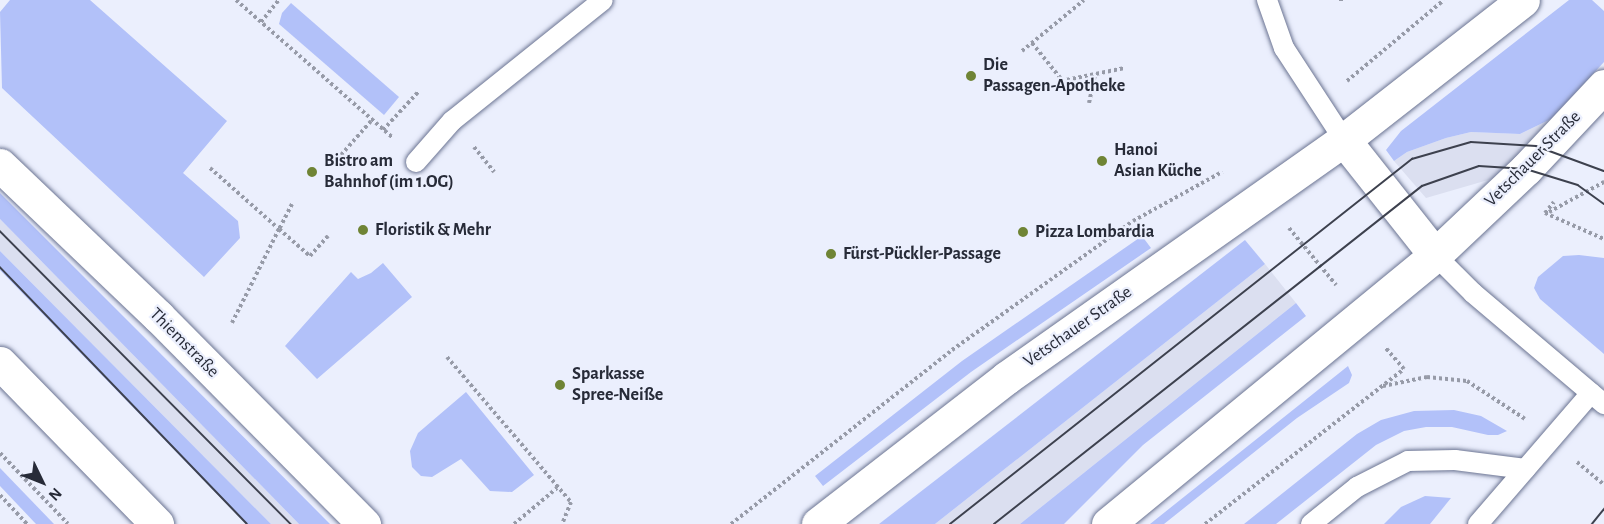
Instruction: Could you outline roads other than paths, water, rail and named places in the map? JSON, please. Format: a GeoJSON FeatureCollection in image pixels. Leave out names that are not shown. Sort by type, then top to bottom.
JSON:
{"type":"FeatureCollection","features":[{"type":"Feature","properties":{"kind":"street","name":"Vetschauer Straße"},"geometry":{"type":"LineString","coordinates":[[818,524],[1006,378],[1344,140],[1523,0]]}},
{"type":"Feature","properties":{"kind":"street","name":"Vetschauer Straße"},"geometry":{"type":"LineString","coordinates":[[1107,524],[1436,255],[1526,169],[1604,86]]}},
{"type":"Feature","properties":{"kind":"street"},"geometry":{"type":"LineString","coordinates":[[1344,140],[1436,255]]}},
{"type":"Feature","properties":{"kind":"street","name":"Thiemstraße"},"geometry":{"type":"LineString","coordinates":[[0,165],[158,316],[364,524]]}},
{"type":"Feature","properties":{"kind":"street"},"geometry":{"type":"LineString","coordinates":[[0,363],[157,524]]}},
{"type":"Feature","properties":{"kind":"lane"},"geometry":{"type":"LineString","coordinates":[[416,162],[452,121],[603,0]]}},
{"type":"Feature","properties":{"kind":"lane"},"geometry":{"type":"LineString","coordinates":[[1267,0],[1284,48],[1344,140]]}},
{"type":"Feature","properties":{"kind":"lane"},"geometry":{"type":"LineString","coordinates":[[1436,255],[1473,293],[1598,398],[1550,439],[1478,524]]}},
{"type":"Feature","properties":{"kind":"lane"},"geometry":{"type":"LineString","coordinates":[[1311,524],[1357,487],[1408,461],[1455,460],[1525,469]]}},
{"type":"Feature","properties":{"kind":"tram line"},"geometry":{"type":"LineString","coordinates":[[950,524],[1412,159],[1471,142],[1536,146],[1604,171]]}},
{"type":"Feature","properties":{"kind":"tram line"},"geometry":{"type":"LineString","coordinates":[[994,524],[1422,186],[1479,166],[1526,169],[1578,185],[1604,204]]}},
{"type":"Feature","properties":{"kind":"tram line"},"geometry":{"type":"LineString","coordinates":[[0,231],[291,524]]}},
{"type":"Feature","properties":{"kind":"tram line"},"geometry":{"type":"LineString","coordinates":[[0,267],[247,524]]}},
{"type":"Feature","properties":{"kind":"tram line"},"geometry":{"type":"LineString","coordinates":[[1592,524],[1604,509]]}},
{"type":"Feature","properties":{"kind":"place","name":"Die Passagen-Apotheke"},"geometry":{"type":"Point","coordinates":[971,76]}},
{"type":"Feature","properties":{"kind":"place","name":"Hanoi Asian Küche"},"geometry":{"type":"Point","coordinates":[1102,161]}},
{"type":"Feature","properties":{"kind":"place","name":"Bistro am Bahnhof (im 1.OG)"},"geometry":{"type":"Point","coordinates":[312,172]}},
{"type":"Feature","properties":{"kind":"place","name":"Floristik & Mehr"},"geometry":{"type":"Point","coordinates":[363,230]}},
{"type":"Feature","properties":{"kind":"place","name":"Pizza Lombardia"},"geometry":{"type":"Point","coordinates":[1023,232]}},
{"type":"Feature","properties":{"kind":"place","name":"Fürst-Pückler-Passage"},"geometry":{"type":"Point","coordinates":[831,254]}},
{"type":"Feature","properties":{"kind":"place","name":"Sparkasse Spree-Neiße"},"geometry":{"type":"Point","coordinates":[560,385]}}]}
